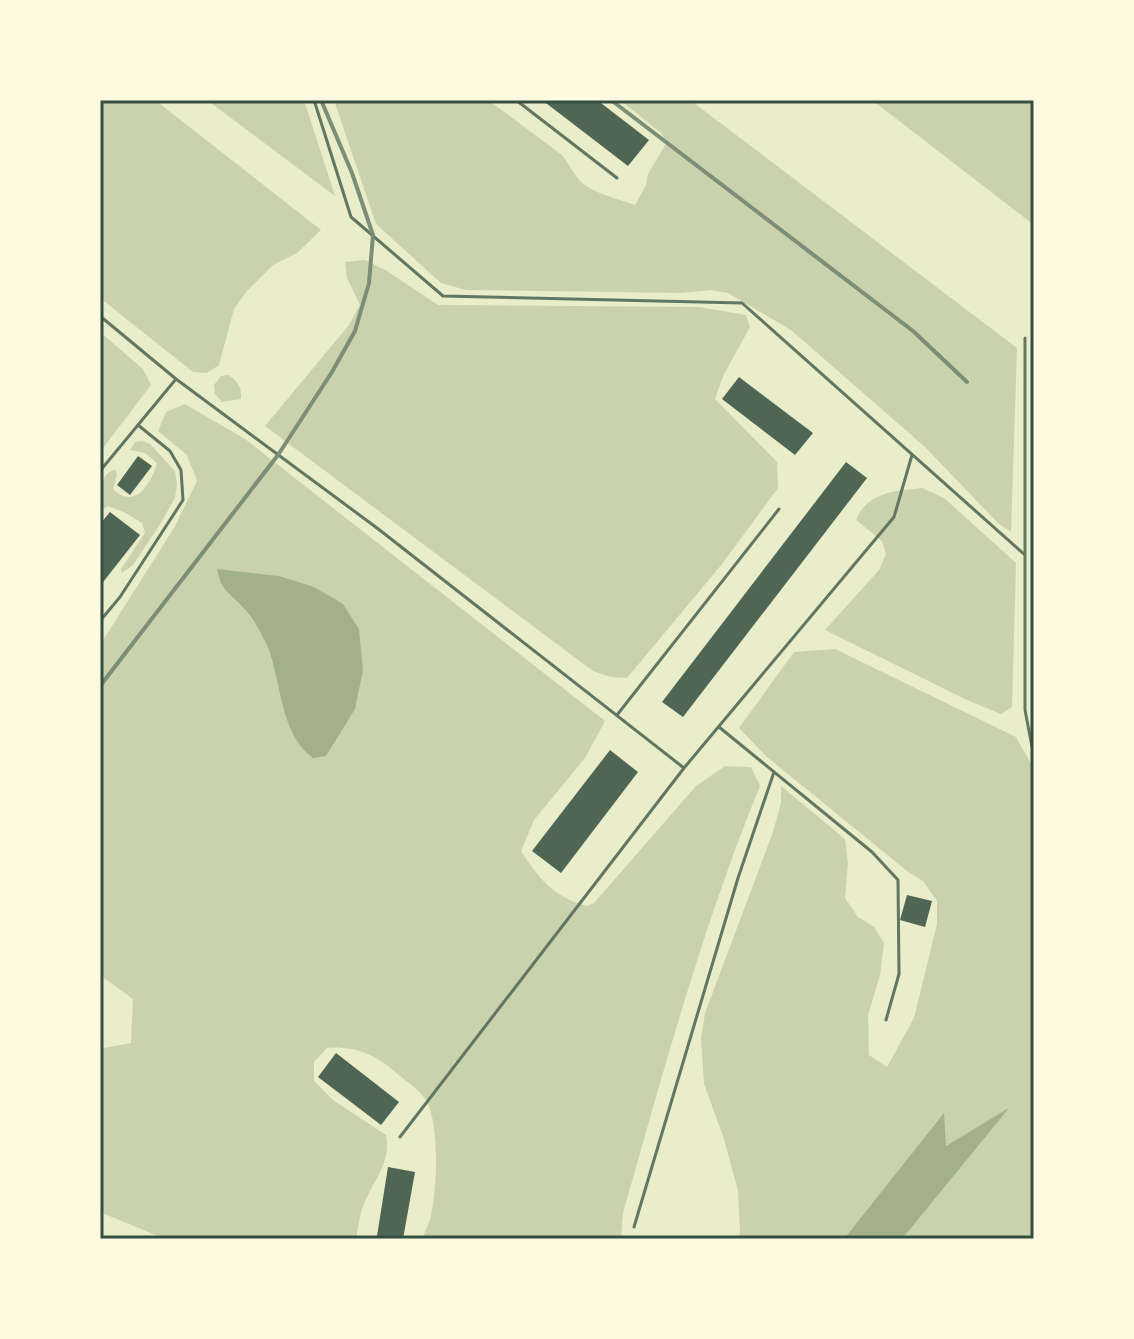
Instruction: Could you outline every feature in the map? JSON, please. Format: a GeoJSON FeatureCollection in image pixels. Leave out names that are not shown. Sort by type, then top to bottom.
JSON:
{"type":"FeatureCollection","features":[{"type":"Feature","properties":{"kind":"lane"},"geometry":{"type":"LineString","coordinates":[[314,100],[351,217],[443,296],[742,303],[1025,555]]}},
{"type":"Feature","properties":{"kind":"lane"},"geometry":{"type":"LineString","coordinates":[[516,100],[617,178]]}},
{"type":"Feature","properties":{"kind":"lane"},"geometry":{"type":"LineString","coordinates":[[100,316],[176,379],[377,528],[684,768]]}},
{"type":"Feature","properties":{"kind":"lane"},"geometry":{"type":"LineString","coordinates":[[1025,338],[1025,710],[1034,757]]}},
{"type":"Feature","properties":{"kind":"lane"},"geometry":{"type":"LineString","coordinates":[[100,471],[176,379]]}},
{"type":"Feature","properties":{"kind":"lane"},"geometry":{"type":"LineString","coordinates":[[100,621],[120,597],[183,500],[181,470],[170,451],[138,425]]}},
{"type":"Feature","properties":{"kind":"lane"},"geometry":{"type":"LineString","coordinates":[[400,1137],[684,768],[894,517],[912,455]]}},
{"type":"Feature","properties":{"kind":"lane"},"geometry":{"type":"LineString","coordinates":[[617,715],[779,509]]}},
{"type":"Feature","properties":{"kind":"lane"},"geometry":{"type":"LineString","coordinates":[[719,727],[872,852],[898,880],[899,974],[886,1020]]}},
{"type":"Feature","properties":{"kind":"lane"},"geometry":{"type":"LineString","coordinates":[[634,1227],[738,878],[774,772]]}},
{"type":"Feature","properties":{"kind":"shaded area"},"geometry":{"type":"Polygon","coordinates":[[[100,100],[155,100],[321,230],[297,253],[273,265],[247,291],[234,309],[219,365],[207,373],[193,372],[100,298],[100,100]]]}},
{"type":"Feature","properties":{"kind":"shaded area"},"geometry":{"type":"Polygon","coordinates":[[[207,100],[304,100],[335,196],[207,100]]]}},
{"type":"Feature","properties":{"kind":"shaded area"},"geometry":{"type":"Polygon","coordinates":[[[334,100],[488,100],[562,155],[582,183],[635,205],[646,185],[648,174],[667,142],[661,133],[620,100],[690,100],[1017,348],[1011,532],[998,523],[925,447],[791,330],[728,293],[711,290],[681,293],[466,290],[441,283],[376,224],[334,100]]]}},
{"type":"Feature","properties":{"kind":"shaded area"},"geometry":{"type":"Polygon","coordinates":[[[872,100],[1034,100],[1034,225],[872,100]]]}},
{"type":"Feature","properties":{"kind":"shaded area"},"geometry":{"type":"Polygon","coordinates":[[[365,260],[438,305],[699,307],[746,315],[750,327],[723,376],[715,399],[777,462],[778,488],[722,564],[627,678],[593,671],[265,426],[349,325],[360,305],[347,278],[345,262],[365,260]]]}},
{"type":"Feature","properties":{"kind":"shaded area"},"geometry":{"type":"Polygon","coordinates":[[[100,332],[143,369],[151,385],[100,452],[100,332]]]}},
{"type":"Feature","properties":{"kind":"shaded area"},"geometry":{"type":"Polygon","coordinates":[[[228,375],[239,385],[241,399],[222,402],[215,394],[214,385],[221,376],[228,375]]]}},
{"type":"Feature","properties":{"kind":"shaded area"},"geometry":{"type":"Polygon","coordinates":[[[185,404],[245,439],[605,721],[585,758],[534,820],[521,851],[541,878],[566,898],[587,906],[594,903],[696,786],[725,766],[751,767],[760,786],[720,891],[686,998],[623,1213],[621,1239],[422,1239],[431,1216],[436,1174],[434,1125],[426,1100],[379,1060],[354,1049],[336,1047],[327,1048],[314,1062],[314,1081],[333,1100],[386,1135],[386,1155],[362,1211],[356,1239],[165,1239],[100,1212],[100,1041],[104,1048],[131,1043],[133,999],[100,975],[100,645],[174,528],[197,481],[187,455],[158,431],[166,412],[185,404]]]}},
{"type":"Feature","properties":{"kind":"shaded area"},"geometry":{"type":"Polygon","coordinates":[[[135,442],[150,444],[175,471],[177,485],[175,498],[159,526],[133,565],[122,573],[121,569],[145,533],[142,523],[126,513],[108,506],[100,512],[101,487],[105,477],[115,469],[117,474],[113,489],[128,497],[141,492],[151,479],[157,463],[145,453],[130,450],[135,442]]]}},
{"type":"Feature","properties":{"kind":"shaded area"},"geometry":{"type":"Polygon","coordinates":[[[922,488],[944,498],[1016,563],[1012,707],[1001,714],[825,630],[879,570],[886,554],[882,541],[856,520],[861,511],[875,498],[922,488]]]}},
{"type":"Feature","properties":{"kind":"shaded area"},"geometry":{"type":"Polygon","coordinates":[[[217,569],[279,576],[314,587],[343,604],[359,629],[363,670],[355,709],[326,756],[313,758],[294,735],[287,721],[267,645],[251,616],[225,589],[217,569]]]}},
{"type":"Feature","properties":{"kind":"shaded area"},"geometry":{"type":"Polygon","coordinates":[[[835,649],[1016,737],[1034,769],[1034,1239],[737,1239],[740,1233],[738,1191],[724,1139],[704,1084],[701,1039],[705,1013],[773,832],[781,803],[781,786],[845,839],[848,863],[845,898],[858,917],[874,927],[884,943],[880,975],[868,1015],[869,1055],[887,1067],[914,1018],[937,924],[937,901],[923,881],[767,757],[739,728],[794,652],[835,649]]]}},
{"type":"Feature","properties":{"kind":"shaded area"},"geometry":{"type":"Polygon","coordinates":[[[1009,1108],[902,1239],[844,1239],[944,1113],[946,1146],[1009,1108]]]}},
{"type":"Feature","properties":{"kind":"building"},"geometry":{"type":"Polygon","coordinates":[[[542,100],[597,100],[649,140],[628,166],[542,100]]]}},
{"type":"Feature","properties":{"kind":"building"},"geometry":{"type":"Polygon","coordinates":[[[739,377],[813,433],[795,455],[722,399],[739,377]]]}},
{"type":"Feature","properties":{"kind":"building"},"geometry":{"type":"Polygon","coordinates":[[[138,456],[152,466],[130,495],[117,485],[138,456]]]}},
{"type":"Feature","properties":{"kind":"building"},"geometry":{"type":"Polygon","coordinates":[[[846,462],[867,478],[683,717],[662,702],[846,462]]]}},
{"type":"Feature","properties":{"kind":"building"},"geometry":{"type":"Polygon","coordinates":[[[110,512],[140,535],[100,586],[100,524],[110,512]]]}},
{"type":"Feature","properties":{"kind":"building"},"geometry":{"type":"Polygon","coordinates":[[[610,750],[638,772],[561,873],[532,851],[610,750]]]}},
{"type":"Feature","properties":{"kind":"building"},"geometry":{"type":"Polygon","coordinates":[[[907,895],[932,901],[925,927],[900,920],[907,895]]]}},
{"type":"Feature","properties":{"kind":"building"},"geometry":{"type":"Polygon","coordinates":[[[336,1053],[399,1102],[381,1125],[318,1077],[336,1053]]]}},
{"type":"Feature","properties":{"kind":"building"},"geometry":{"type":"Polygon","coordinates":[[[388,1167],[415,1172],[403,1239],[377,1236],[388,1167]]]}},
{"type":"Feature","properties":{"kind":"railway"},"geometry":{"type":"LineString","coordinates":[[100,686],[278,455],[355,331],[369,283],[373,235],[352,173],[321,100]]}},
{"type":"Feature","properties":{"kind":"railway"},"geometry":{"type":"LineString","coordinates":[[611,100],[913,331],[967,382]]}}]}
